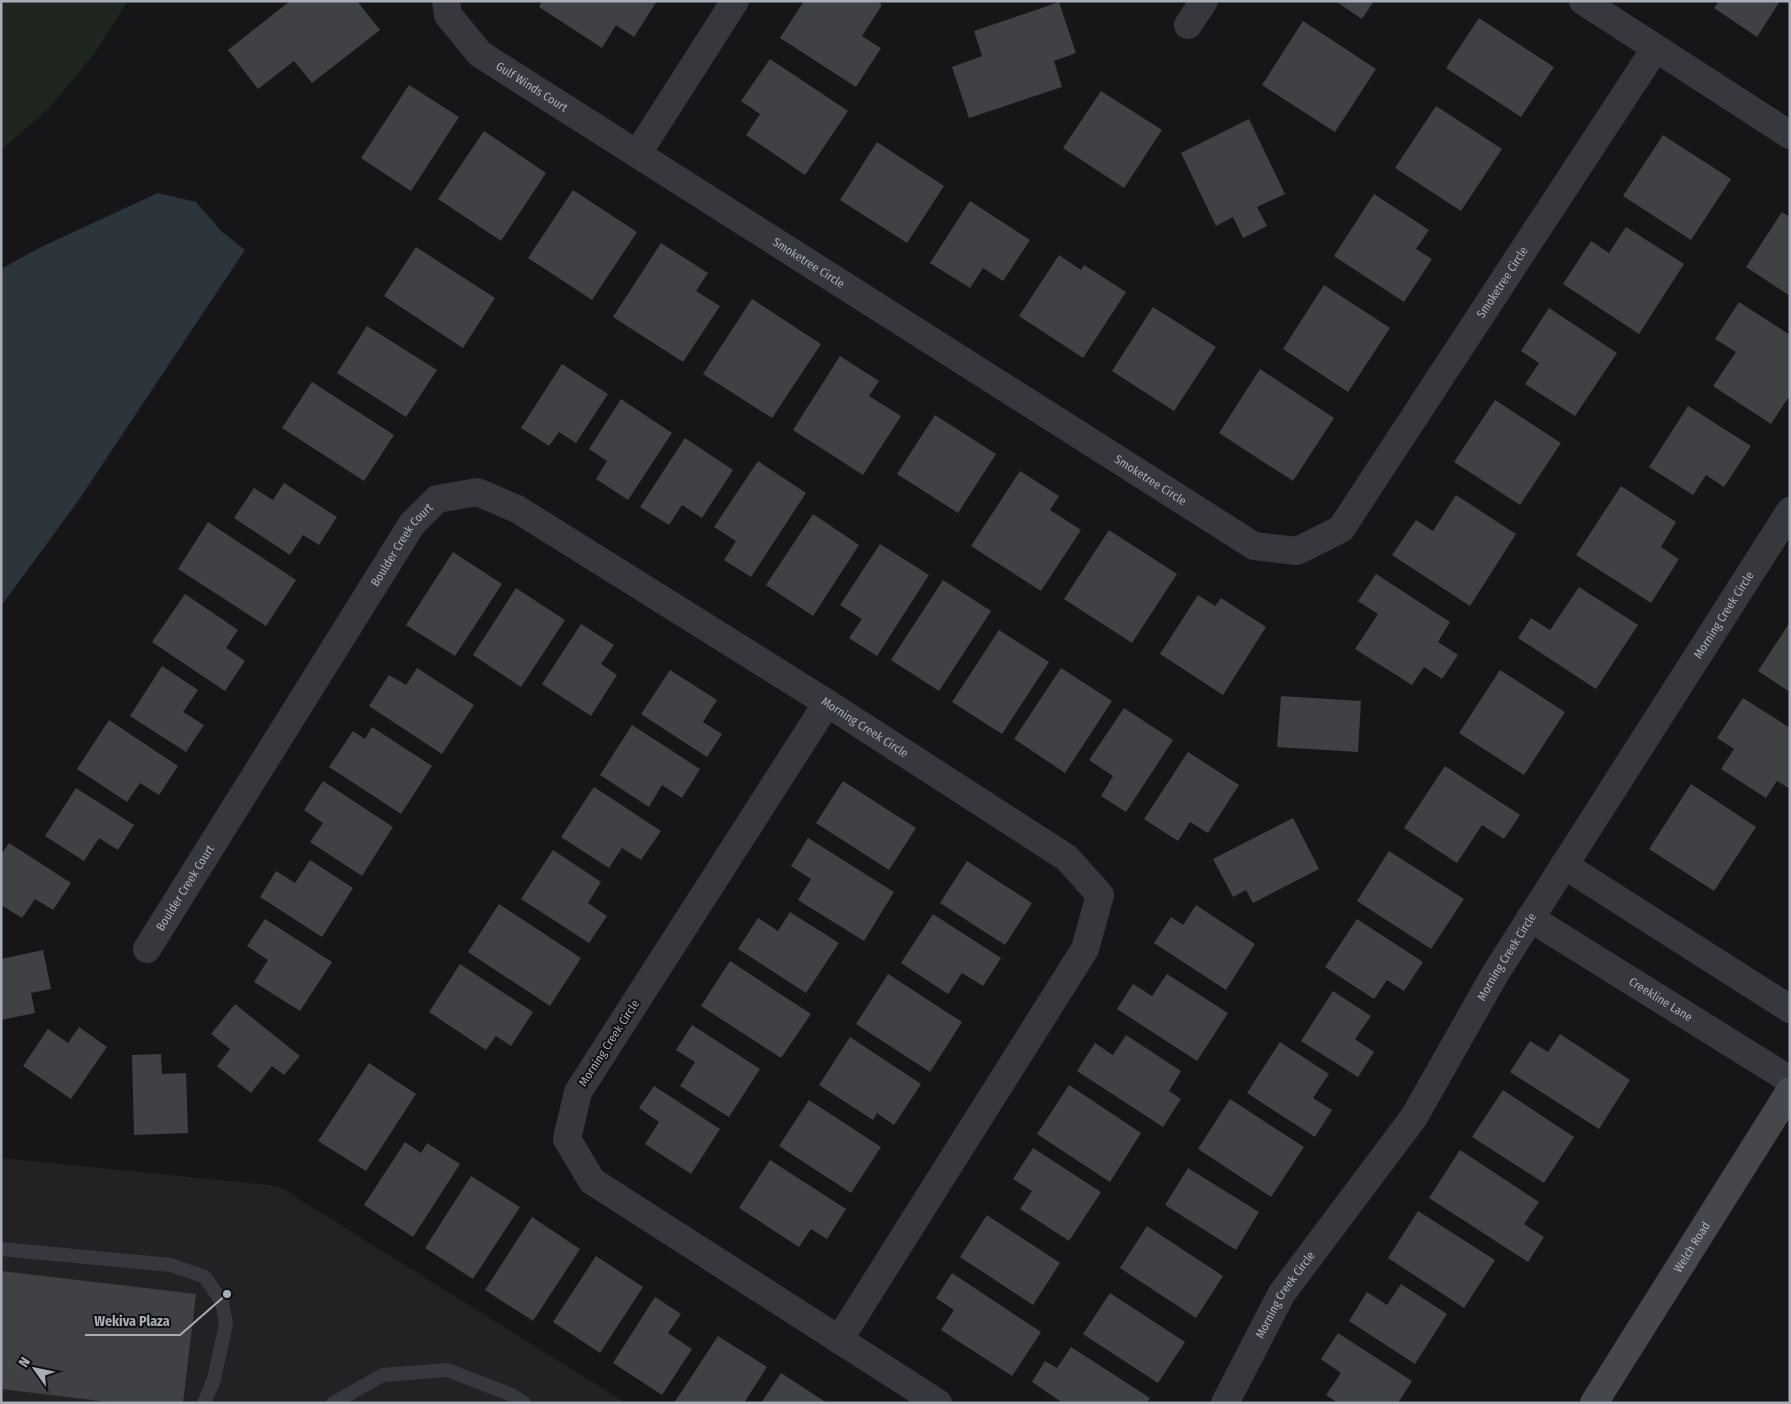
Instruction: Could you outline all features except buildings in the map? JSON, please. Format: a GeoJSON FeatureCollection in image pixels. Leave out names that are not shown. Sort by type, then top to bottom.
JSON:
{"type":"FeatureCollection","features":[{"type":"Feature","properties":{"kind":"main road","name":"Welch Road"},"geometry":{"type":"LineString","coordinates":[[1594,1403],[1790,1091]]}},
{"type":"Feature","properties":{"kind":"street","name":"Gulf Winds Court"},"geometry":{"type":"LineString","coordinates":[[446,1],[448,14],[480,54],[638,153]]}},
{"type":"Feature","properties":{"kind":"street"},"geometry":{"type":"LineString","coordinates":[[638,153],[735,1]]}},
{"type":"Feature","properties":{"kind":"street"},"geometry":{"type":"LineString","coordinates":[[1188,25],[1204,1]]}},
{"type":"Feature","properties":{"kind":"street"},"geometry":{"type":"LineString","coordinates":[[1583,1],[1654,49],[1790,135]]}},
{"type":"Feature","properties":{"kind":"street","name":"Smoketree Circle"},"geometry":{"type":"LineString","coordinates":[[638,153],[1254,546],[1297,552],[1342,529],[1654,49]]}},
{"type":"Feature","properties":{"kind":"street","name":"Boulder Creek Court"},"geometry":{"type":"LineString","coordinates":[[147,950],[412,524],[436,499],[477,492],[517,509],[827,702]]}},
{"type":"Feature","properties":{"kind":"street","name":"Morning Creek Circle"},"geometry":{"type":"LineString","coordinates":[[1225,1403],[1282,1293],[1414,1117],[1495,974],[1790,511]]}},
{"type":"Feature","properties":{"kind":"street","name":"Morning Creek Circle"},"geometry":{"type":"LineString","coordinates":[[838,1340],[1085,949],[1100,895],[1067,858],[827,702],[578,1092],[567,1139],[592,1182],[838,1340],[938,1403]]}},
{"type":"Feature","properties":{"kind":"street"},"geometry":{"type":"LineString","coordinates":[[1564,864],[1790,1009]]}},
{"type":"Feature","properties":{"kind":"street","name":"Creekline Lane"},"geometry":{"type":"LineString","coordinates":[[1530,918],[1790,1080]]}},
{"type":"Feature","properties":{"kind":"lane"},"geometry":{"type":"LineString","coordinates":[[1,1249],[171,1264],[205,1278],[222,1302],[226,1324],[214,1379],[204,1403]]}},
{"type":"Feature","properties":{"kind":"lane"},"geometry":{"type":"LineString","coordinates":[[333,1403],[383,1375],[447,1370],[512,1395],[524,1403]]}},
{"type":"Feature","properties":{"kind":"shaded area"},"geometry":{"type":"Polygon","coordinates":[[[1,1],[128,1],[94,54],[48,109],[1,150],[1,1]]]}},
{"type":"Feature","properties":{"kind":"shaded area"},"geometry":{"type":"Polygon","coordinates":[[[158,193],[196,202],[221,231],[245,250],[78,501],[1,606],[1,269],[41,247],[158,193]]]}},
{"type":"Feature","properties":{"kind":"shaded area"},"geometry":{"type":"Polygon","coordinates":[[[1,1158],[278,1186],[626,1403],[1,1403],[1,1158]]]}},
{"type":"Feature","properties":{"kind":"place","name":"Wekiva Plaza"},"geometry":{"type":"Point","coordinates":[227,1294]}}]}
